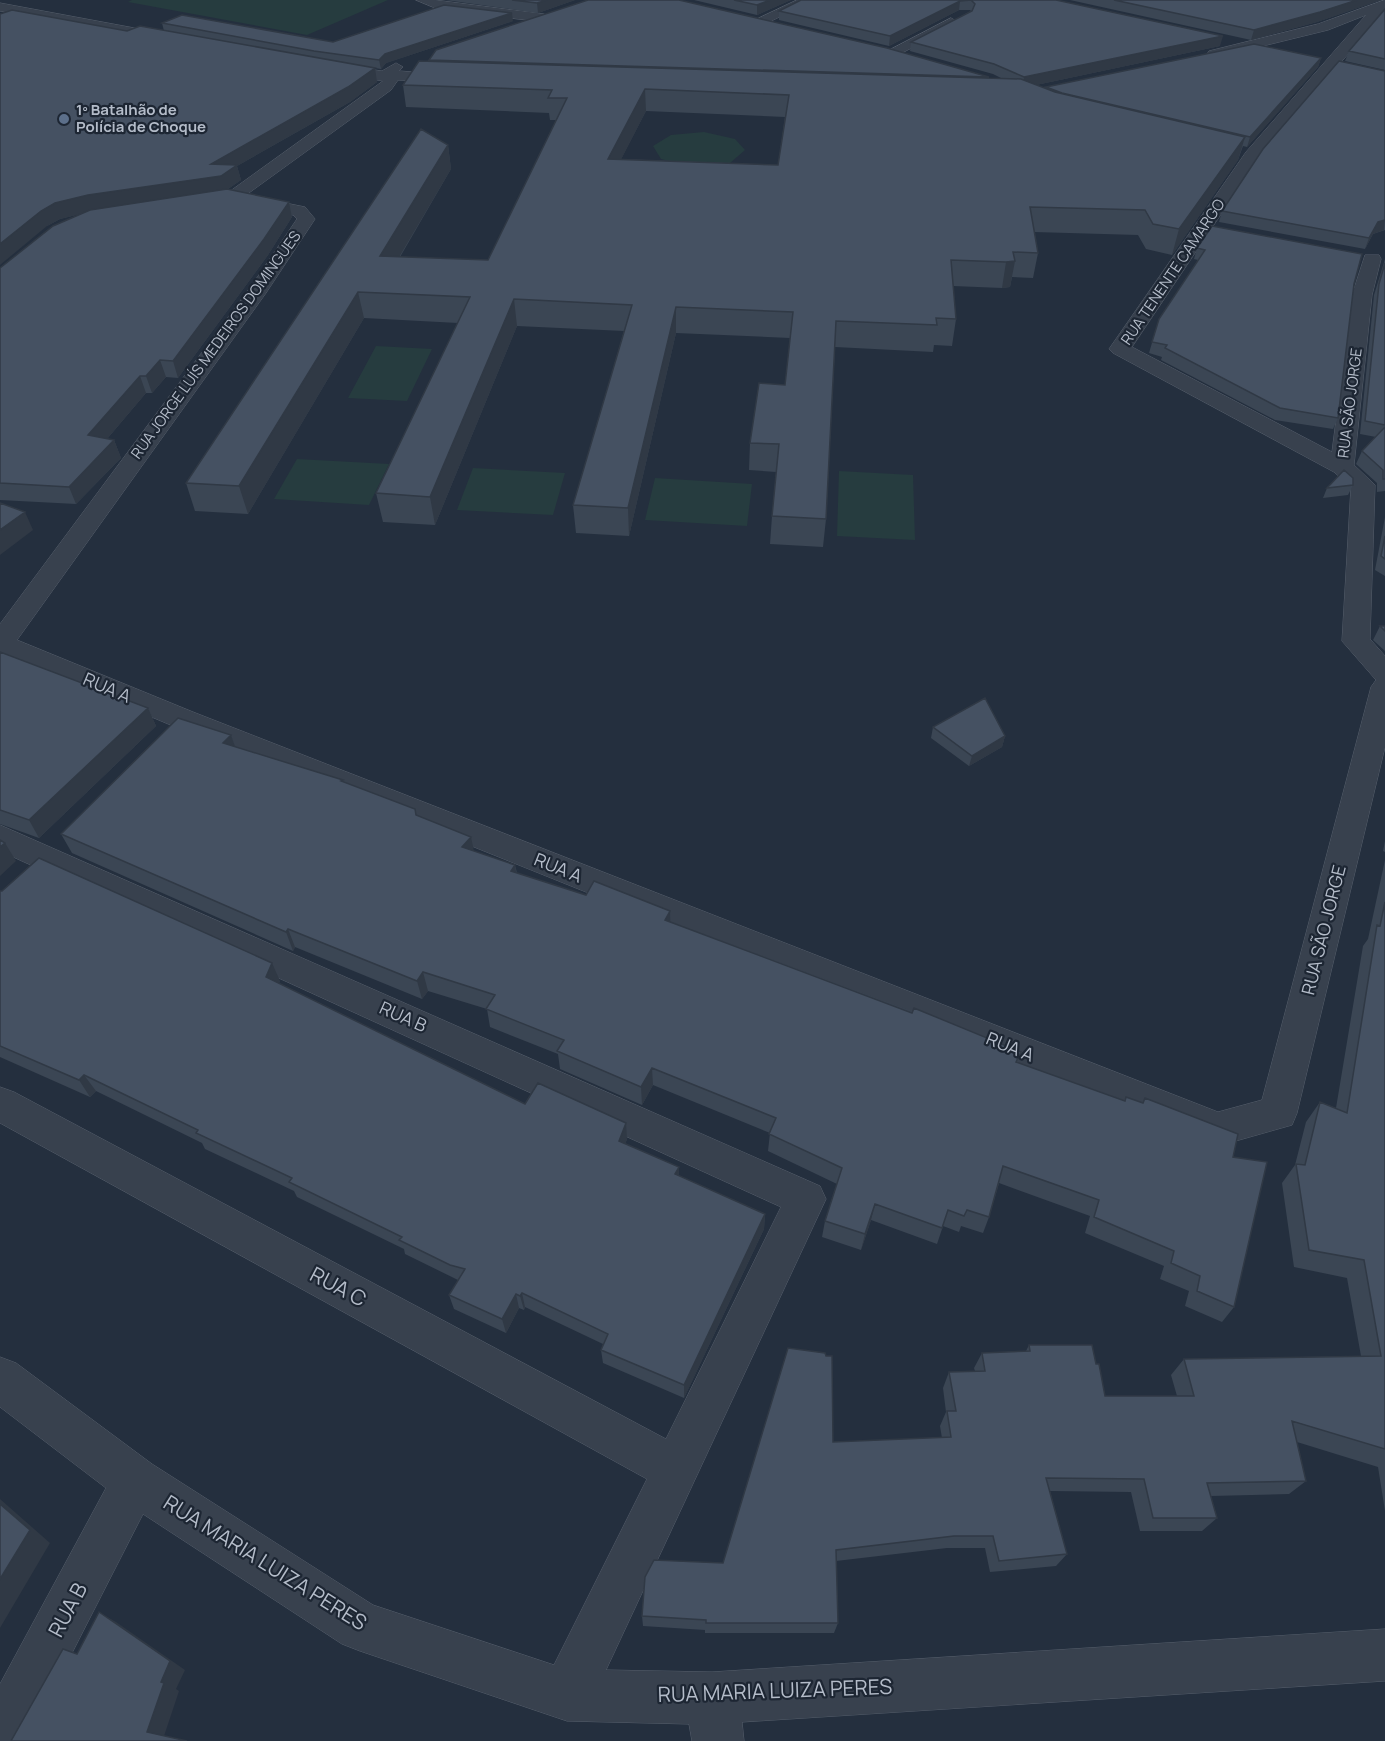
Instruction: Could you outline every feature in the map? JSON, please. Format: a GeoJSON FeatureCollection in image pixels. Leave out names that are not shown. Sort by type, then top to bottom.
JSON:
{"type":"FeatureCollection","features":[{"type":"Feature","properties":{"kind":"street"},"geometry":{"type":"LineString","coordinates":[[423,0],[440,6],[549,16],[511,29]]}},
{"type":"Feature","properties":{"kind":"street"},"geometry":{"type":"LineString","coordinates":[[780,27],[753,20],[808,0]]}},
{"type":"Feature","properties":{"kind":"street"},"geometry":{"type":"LineString","coordinates":[[36,13],[63,3]]}},
{"type":"Feature","properties":{"kind":"street"},"geometry":{"type":"LineString","coordinates":[[1199,57],[1323,27],[1385,4]]}},
{"type":"Feature","properties":{"kind":"street","name":"RUA TENENTE CAMARGO"},"geometry":{"type":"LineString","coordinates":[[1342,467],[1120,349],[1202,227],[1246,155],[1338,66],[1363,26],[1385,4]]}},
{"type":"Feature","properties":{"kind":"street"},"geometry":{"type":"LineString","coordinates":[[1,10],[19,10],[187,42]]}},
{"type":"Feature","properties":{"kind":"street"},"geometry":{"type":"LineString","coordinates":[[912,58],[886,51],[965,15]]}},
{"type":"Feature","properties":{"kind":"street"},"geometry":{"type":"LineString","coordinates":[[1218,39],[1275,52]]}},
{"type":"Feature","properties":{"kind":"street"},"geometry":{"type":"LineString","coordinates":[[1310,60],[1338,66]]}},
{"type":"Feature","properties":{"kind":"street"},"geometry":{"type":"LineString","coordinates":[[208,201],[231,197],[386,87],[391,82],[389,71],[392,68],[414,61]]}},
{"type":"Feature","properties":{"kind":"street"},"geometry":{"type":"LineString","coordinates":[[315,66],[390,75],[467,79]]}},
{"type":"Feature","properties":{"kind":"street","name":"RUA JORGE LUÍS MEDEIROS DOMINGUES"},"geometry":{"type":"LineString","coordinates":[[0,643],[259,290],[306,219],[298,211],[231,197]]}},
{"type":"Feature","properties":{"kind":"street"},"geometry":{"type":"LineString","coordinates":[[1202,227],[1225,231]]}},
{"type":"Feature","properties":{"kind":"street","name":"RUA SÃO JORGE"},"geometry":{"type":"LineString","coordinates":[[1349,255],[1376,249],[1362,296],[1342,467],[1363,485],[1356,641],[1385,673]]}},
{"type":"Feature","properties":{"kind":"street","name":"RUA A"},"geometry":{"type":"LineString","coordinates":[[0,643],[183,720],[1218,1129]]}},
{"type":"Feature","properties":{"kind":"street","name":"RUA SÃO JORGE"},"geometry":{"type":"LineString","coordinates":[[1218,1129],[1278,1113],[1385,687]]}},
{"type":"Feature","properties":{"kind":"street"},"geometry":{"type":"LineString","coordinates":[[159,744],[183,720]]}},
{"type":"Feature","properties":{"kind":"street","name":"RUA B"},"geometry":{"type":"LineString","coordinates":[[0,837],[46,855],[807,1198],[677,1470]]}},
{"type":"Feature","properties":{"kind":"street","name":"RUA C"},"geometry":{"type":"LineString","coordinates":[[0,1104],[677,1470]]}},
{"type":"Feature","properties":{"kind":"street","name":"RUA MARIA LUIZA PERES"},"geometry":{"type":"LineString","coordinates":[[0,1379],[135,1482],[360,1626],[567,1695],[715,1720],[1385,1655]]}},
{"type":"Feature","properties":{"kind":"street"},"geometry":{"type":"LineString","coordinates":[[567,1695],[677,1470]]}},
{"type":"Feature","properties":{"kind":"street","name":"RUA B"},"geometry":{"type":"LineString","coordinates":[[0,1738],[135,1482]]}},
{"type":"Feature","properties":{"kind":"green space"},"geometry":{"type":"Polygon","coordinates":[[[132,0],[388,0],[307,35],[128,2],[132,0]]]}},
{"type":"Feature","properties":{"kind":"green space"},"geometry":{"type":"Polygon","coordinates":[[[704,132],[735,139],[745,150],[730,163],[694,167],[661,159],[653,146],[671,135],[704,132]]]}},
{"type":"Feature","properties":{"kind":"green space"},"geometry":{"type":"Polygon","coordinates":[[[376,346],[432,349],[407,401],[348,398],[376,346]]]}},
{"type":"Feature","properties":{"kind":"green space"},"geometry":{"type":"Polygon","coordinates":[[[297,459],[389,464],[369,505],[274,499],[297,459]]]}},
{"type":"Feature","properties":{"kind":"green space"},"geometry":{"type":"Polygon","coordinates":[[[473,468],[565,473],[553,515],[457,510],[473,468]]]}},
{"type":"Feature","properties":{"kind":"green space"},"geometry":{"type":"Polygon","coordinates":[[[839,471],[913,475],[915,540],[837,536],[839,471]]]}},
{"type":"Feature","properties":{"kind":"green space"},"geometry":{"type":"Polygon","coordinates":[[[655,478],[752,484],[747,526],[645,520],[655,478]]]}},
{"type":"Feature","properties":{"kind":"building"},"geometry":{"type":"Polygon","coordinates":[[[512,0],[547,0],[537,3],[512,0]]]}},
{"type":"Feature","properties":{"kind":"building"},"geometry":{"type":"Polygon","coordinates":[[[588,0],[679,0],[887,48],[989,77],[429,60],[436,50],[588,0]]]}},
{"type":"Feature","properties":{"kind":"building"},"geometry":{"type":"Polygon","coordinates":[[[734,0],[770,0],[757,5],[734,0]]]}},
{"type":"Feature","properties":{"kind":"building"},"geometry":{"type":"Polygon","coordinates":[[[801,0],[971,0],[960,1],[890,36],[779,11],[801,0]]]}},
{"type":"Feature","properties":{"kind":"building"},"geometry":{"type":"Polygon","coordinates":[[[971,0],[1056,0],[1223,36],[1024,77],[994,64],[911,42],[972,11],[975,4],[971,0]]]}},
{"type":"Feature","properties":{"kind":"building"},"geometry":{"type":"Polygon","coordinates":[[[1114,0],[1357,0],[1254,30],[1114,0]]]}},
{"type":"Feature","properties":{"kind":"building"},"geometry":{"type":"Polygon","coordinates":[[[444,5],[512,13],[385,54],[379,60],[314,51],[162,23],[182,15],[333,42],[444,5]]]}},
{"type":"Feature","properties":{"kind":"building"},"geometry":{"type":"Polygon","coordinates":[[[1385,9],[1385,59],[1349,51],[1385,9]]]}},
{"type":"Feature","properties":{"kind":"building"},"geometry":{"type":"Polygon","coordinates":[[[12,10],[127,31],[140,26],[375,68],[348,87],[211,164],[237,165],[221,176],[88,195],[55,203],[41,211],[0,244],[0,14],[12,10]]]}},
{"type":"Feature","properties":{"kind":"building"},"geometry":{"type":"Polygon","coordinates":[[[1254,44],[1321,58],[1250,137],[1062,93],[1046,87],[1254,44]]]}},
{"type":"Feature","properties":{"kind":"building"},"geometry":{"type":"Polygon","coordinates":[[[419,61],[1021,79],[1055,92],[1245,137],[1179,229],[1153,224],[1145,210],[1030,207],[1038,253],[1013,252],[1015,261],[1006,262],[951,260],[956,319],[936,318],[937,325],[836,321],[826,519],[772,516],[779,444],[750,443],[759,383],[785,385],[793,312],[676,307],[628,508],[573,505],[632,305],[514,299],[430,497],[376,493],[470,297],[358,292],[239,486],[186,483],[421,129],[448,145],[380,256],[488,260],[567,98],[548,98],[552,90],[403,85],[419,61]],[[645,89],[608,159],[778,165],[789,95],[645,89]]]}},
{"type":"Feature","properties":{"kind":"building"},"geometry":{"type":"Polygon","coordinates":[[[1339,61],[1385,71],[1385,220],[1378,222],[1369,238],[1222,211],[1263,149],[1339,61]]]}},
{"type":"Feature","properties":{"kind":"building"},"geometry":{"type":"Polygon","coordinates":[[[227,189],[289,202],[173,361],[160,360],[146,376],[140,376],[88,435],[114,440],[69,487],[0,483],[0,268],[53,226],[90,210],[227,189]]]}},
{"type":"Feature","properties":{"kind":"building"},"geometry":{"type":"Polygon","coordinates":[[[1212,226],[1362,254],[1354,284],[1338,418],[1280,408],[1165,348],[1167,345],[1152,342],[1159,319],[1205,250],[1197,248],[1212,226]]]}},
{"type":"Feature","properties":{"kind":"building"},"geometry":{"type":"Polygon","coordinates":[[[1385,263],[1385,425],[1365,421],[1379,284],[1385,263]]]}},
{"type":"Feature","properties":{"kind":"building"},"geometry":{"type":"Polygon","coordinates":[[[1385,427],[1385,479],[1383,479],[1383,470],[1362,451],[1385,427]]]}},
{"type":"Feature","properties":{"kind":"building"},"geometry":{"type":"Polygon","coordinates":[[[1344,470],[1353,478],[1353,485],[1327,488],[1344,470]]]}},
{"type":"Feature","properties":{"kind":"building"},"geometry":{"type":"Polygon","coordinates":[[[0,503],[25,512],[0,530],[0,503]]]}},
{"type":"Feature","properties":{"kind":"building"},"geometry":{"type":"Polygon","coordinates":[[[1385,536],[1385,559],[1381,556],[1385,536]]]}},
{"type":"Feature","properties":{"kind":"building"},"geometry":{"type":"Polygon","coordinates":[[[0,652],[148,708],[29,820],[0,810],[0,652]]]}},
{"type":"Feature","properties":{"kind":"building"},"geometry":{"type":"Polygon","coordinates":[[[985,698],[1005,736],[972,756],[933,727],[985,698]]]}},
{"type":"Feature","properties":{"kind":"building"},"geometry":{"type":"Polygon","coordinates":[[[178,718],[231,735],[223,743],[343,780],[341,781],[415,809],[416,815],[471,837],[462,847],[515,865],[511,871],[586,895],[594,881],[670,911],[665,920],[912,1013],[914,1008],[1021,1052],[1016,1062],[1125,1101],[1126,1097],[1143,1103],[1145,1098],[1238,1134],[1233,1157],[1267,1162],[1234,1307],[1197,1291],[1200,1276],[1171,1263],[1174,1251],[1094,1217],[1099,1200],[1003,1166],[989,1217],[967,1210],[964,1216],[948,1210],[942,1228],[875,1204],[865,1234],[825,1221],[842,1168],[769,1134],[776,1118],[652,1068],[641,1087],[557,1051],[564,1040],[486,1009],[495,995],[423,972],[417,981],[288,929],[286,932],[61,834],[178,718]]]}},
{"type":"Feature","properties":{"kind":"building"},"geometry":{"type":"Polygon","coordinates":[[[39,858],[272,963],[266,977],[525,1104],[538,1083],[626,1123],[619,1141],[679,1167],[675,1174],[765,1214],[684,1385],[601,1350],[608,1334],[522,1293],[520,1296],[516,1294],[502,1319],[449,1295],[465,1269],[450,1265],[399,1240],[402,1237],[289,1182],[292,1178],[196,1133],[198,1130],[84,1075],[79,1080],[0,1046],[0,891],[39,858]]]}},
{"type":"Feature","properties":{"kind":"building"},"geometry":{"type":"Polygon","coordinates":[[[1385,902],[1385,1449],[1292,1421],[1306,1481],[1207,1483],[1217,1518],[1153,1518],[1144,1479],[1046,1478],[1067,1554],[999,1561],[993,1536],[954,1536],[836,1550],[838,1623],[706,1623],[706,1620],[642,1616],[645,1577],[654,1560],[723,1563],[788,1348],[832,1356],[833,1442],[951,1437],[947,1411],[956,1411],[949,1372],[985,1371],[982,1353],[1030,1351],[1029,1345],[1092,1345],[1096,1364],[1099,1364],[1105,1396],[1194,1396],[1184,1359],[1381,1356],[1364,1260],[1309,1250],[1296,1164],[1305,1165],[1320,1102],[1347,1113],[1377,925],[1380,926],[1385,902]]]}},
{"type":"Feature","properties":{"kind":"building"},"geometry":{"type":"Polygon","coordinates":[[[0,1504],[30,1530],[0,1579],[0,1504]]]}},
{"type":"Feature","properties":{"kind":"building"},"geometry":{"type":"Polygon","coordinates":[[[99,1612],[170,1661],[161,1682],[164,1683],[147,1732],[187,1741],[11,1741],[63,1649],[77,1654],[99,1612]]]}},
{"type":"Feature","properties":{"kind":"place","name":"1º Batalhão de Polícia de Choque"},"geometry":{"type":"Point","coordinates":[64,119]}}]}
